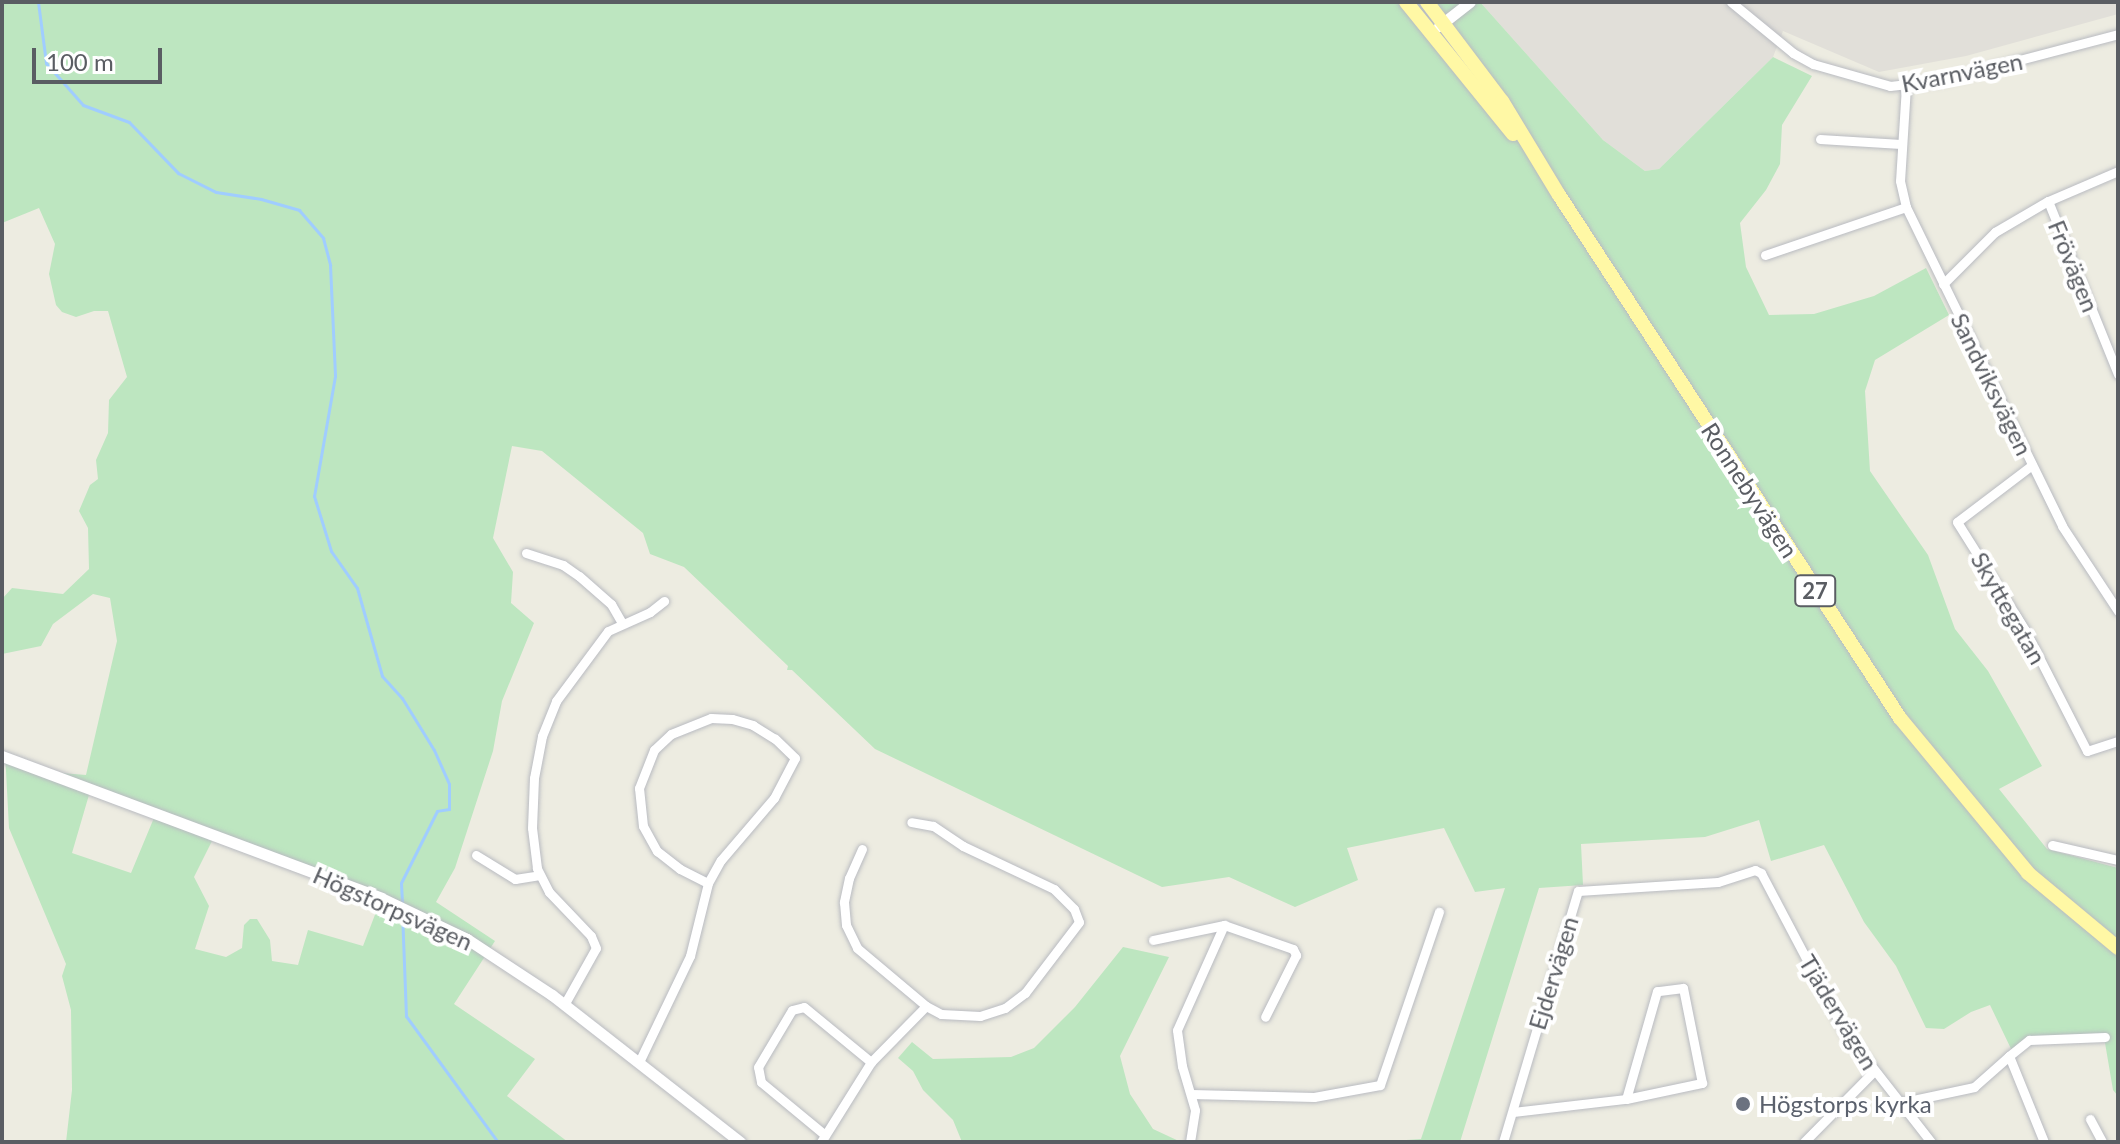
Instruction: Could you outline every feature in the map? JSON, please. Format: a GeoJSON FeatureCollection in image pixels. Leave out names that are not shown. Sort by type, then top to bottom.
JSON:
{"type":"FeatureCollection","features":[{"type":"Feature","properties":{"kind":"main road","name":"Ronnebyvägen"},"geometry":{"type":"LineString","coordinates":[[1406,2],[1559,195]]}},
{"type":"Feature","properties":{"kind":"main road","name":"Ronnebyvägen"},"geometry":{"type":"LineString","coordinates":[[1427,2],[1502,101],[1559,195],[1900,718],[2028,873],[2118,948]]}},
{"type":"Feature","properties":{"kind":"street"},"geometry":{"type":"LineString","coordinates":[[1432,31],[1470,2]]}},
{"type":"Feature","properties":{"kind":"street","name":"Kvarnvägen"},"geometry":{"type":"LineString","coordinates":[[1731,2],[1793,53],[1813,64],[1872,83],[1906,86],[2118,34]]}},
{"type":"Feature","properties":{"kind":"street","name":"Sandviksvägen"},"geometry":{"type":"LineString","coordinates":[[1906,86],[1900,181],[1906,207],[2062,526],[2118,611]]}},
{"type":"Feature","properties":{"kind":"street"},"geometry":{"type":"LineString","coordinates":[[1820,139],[1901,144]]}},
{"type":"Feature","properties":{"kind":"street"},"geometry":{"type":"LineString","coordinates":[[1943,284],[1995,232],[2048,201],[2118,171]]}},
{"type":"Feature","properties":{"kind":"street","name":"Frövägen"},"geometry":{"type":"LineString","coordinates":[[2048,201],[2118,374]]}},
{"type":"Feature","properties":{"kind":"street"},"geometry":{"type":"LineString","coordinates":[[1765,255],[1906,207]]}},
{"type":"Feature","properties":{"kind":"street","name":"Skyttegatan"},"geometry":{"type":"LineString","coordinates":[[2032,465],[1957,522],[2025,630],[2087,751],[2118,741]]}},
{"type":"Feature","properties":{"kind":"street"},"geometry":{"type":"LineString","coordinates":[[526,553],[563,565],[579,576],[611,604],[622,623]]}},
{"type":"Feature","properties":{"kind":"street"},"geometry":{"type":"LineString","coordinates":[[564,1005],[592,960],[595,943],[549,892],[540,875],[532,828],[534,778],[542,736],[556,701],[588,662],[608,631],[650,612],[664,601]]}},
{"type":"Feature","properties":{"kind":"street"},"geometry":{"type":"LineString","coordinates":[[639,1062],[690,956],[708,883],[721,860],[774,798],[795,758],[764,732],[732,719],[711,718],[671,734],[654,750],[639,788],[643,826],[657,851],[680,869],[708,883]]}},
{"type":"Feature","properties":{"kind":"street","name":"Högstorpsvägen"},"geometry":{"type":"LineString","coordinates":[[2,756],[414,912],[484,949],[564,1005],[740,1142]]}},
{"type":"Feature","properties":{"kind":"street"},"geometry":{"type":"LineString","coordinates":[[862,849],[849,878],[844,902],[846,925],[857,948],[926,1006],[958,1016],[980,1016],[1005,1008],[1025,993],[1079,922],[1074,909],[1054,889],[963,846],[933,826],[911,822]]}},
{"type":"Feature","properties":{"kind":"street"},"geometry":{"type":"LineString","coordinates":[[2052,845],[2118,860]]}},
{"type":"Feature","properties":{"kind":"street"},"geometry":{"type":"LineString","coordinates":[[476,855],[515,879],[540,875]]}},
{"type":"Feature","properties":{"kind":"street","name":"Ejdervägen"},"geometry":{"type":"LineString","coordinates":[[1503,1142],[1578,891],[1718,882],[1755,870],[1761,873]]}},
{"type":"Feature","properties":{"kind":"street","name":"Tjädervägen"},"geometry":{"type":"LineString","coordinates":[[1761,873],[1839,1021],[1873,1072],[1931,1142]]}},
{"type":"Feature","properties":{"kind":"street"},"geometry":{"type":"LineString","coordinates":[[1191,1094],[1314,1097],[1380,1085],[1439,912]]}},
{"type":"Feature","properties":{"kind":"street"},"geometry":{"type":"LineString","coordinates":[[1190,1142],[1195,1110],[1182,1066],[1177,1030],[1224,925]]}},
{"type":"Feature","properties":{"kind":"street"},"geometry":{"type":"LineString","coordinates":[[1153,940],[1224,925],[1293,949],[1296,955],[1265,1017]]}},
{"type":"Feature","properties":{"kind":"street"},"geometry":{"type":"LineString","coordinates":[[1513,1112],[1626,1099],[1702,1083],[1683,988],[1657,991],[1626,1099]]}},
{"type":"Feature","properties":{"kind":"street"},"geometry":{"type":"LineString","coordinates":[[871,1062],[804,1007],[792,1010],[758,1067],[761,1082],[823,1138],[871,1062],[926,1006]]}},
{"type":"Feature","properties":{"kind":"street"},"geometry":{"type":"LineString","coordinates":[[1899,1103],[1974,1087],[2029,1040],[2105,1037]]}},
{"type":"Feature","properties":{"kind":"street"},"geometry":{"type":"LineString","coordinates":[[2012,1055],[2044,1142]]}},
{"type":"Feature","properties":{"kind":"street"},"geometry":{"type":"LineString","coordinates":[[1804,1142],[1873,1072]]}},
{"type":"Feature","properties":{"kind":"street"},"geometry":{"type":"LineString","coordinates":[[2090,1119],[2102,1142]]}},
{"type":"Feature","properties":{"kind":"shaded area"},"geometry":{"type":"Polygon","coordinates":[[[1480,2],[2118,2],[2118,14],[1966,56],[1879,72],[1783,31],[1773,57],[1659,169],[1645,171],[1603,140],[1480,2]]]}},
{"type":"Feature","properties":{"kind":"green space"},"geometry":{"type":"Polygon","coordinates":[[[2,2],[1480,2],[1603,140],[1645,171],[1659,169],[1773,57],[1812,76],[1782,125],[1780,164],[1766,190],[1740,223],[1746,267],[1769,315],[1814,314],[1874,296],[1926,268],[1949,315],[1875,360],[1865,391],[1870,471],[1928,555],[1955,629],[1988,671],[2042,766],[1999,789],[2047,849],[2118,868],[2118,1096],[2113,1090],[2104,1037],[2029,1040],[2014,1055],[1990,1005],[1971,1012],[1944,1029],[1926,1028],[1896,966],[1864,922],[1824,845],[1771,861],[1759,820],[1705,837],[1581,844],[1583,885],[1539,888],[1460,1142],[1377,1142],[1421,1139],[1505,888],[1475,892],[1444,828],[1347,848],[1358,880],[1295,907],[1229,877],[1162,887],[875,749],[792,670],[787,670],[788,666],[684,567],[650,554],[643,533],[542,451],[512,446],[493,538],[513,572],[511,603],[534,623],[502,701],[493,751],[455,868],[436,902],[495,941],[454,1004],[535,1059],[507,1096],[568,1142],[66,1142],[72,1090],[71,1010],[62,976],[66,964],[9,828],[5,752],[61,773],[86,775],[117,641],[110,598],[93,594],[53,624],[41,646],[2,654],[2,599],[12,588],[63,594],[89,569],[88,528],[79,511],[90,485],[98,479],[96,460],[108,433],[109,400],[127,377],[108,311],[94,311],[76,317],[62,312],[56,305],[49,274],[55,244],[39,208],[2,223],[2,2]],[[91,788],[72,853],[131,873],[156,813],[91,788]],[[215,835],[194,877],[209,906],[195,949],[226,957],[242,948],[244,925],[250,919],[257,919],[270,940],[272,961],[298,965],[308,930],[363,946],[381,899],[215,835]]]}},
{"type":"Feature","properties":{"kind":"green space"},"geometry":{"type":"Polygon","coordinates":[[[1123,947],[1169,957],[1120,1056],[1130,1094],[1153,1129],[1181,1142],[962,1142],[953,1120],[923,1090],[913,1071],[898,1058],[912,1042],[933,1059],[1011,1057],[1034,1048],[1075,1007],[1123,947]]]}},
{"type":"Feature","properties":{"kind":"waterway"},"geometry":{"type":"LineString","coordinates":[[38,2],[46,63],[83,105],[129,122],[178,173],[216,192],[261,199],[299,210],[323,238],[330,265],[335,376],[314,496],[331,551],[357,588],[382,676],[402,698],[434,750],[449,784],[449,809],[437,811],[401,883],[402,904]]}},
{"type":"Feature","properties":{"kind":"waterway"},"geometry":{"type":"LineString","coordinates":[[402,912],[406,1016],[498,1142]]}},
{"type":"Feature","properties":{"kind":"place","name":"Högstorps kyrka"},"geometry":{"type":"Point","coordinates":[1743,1104]}}]}
